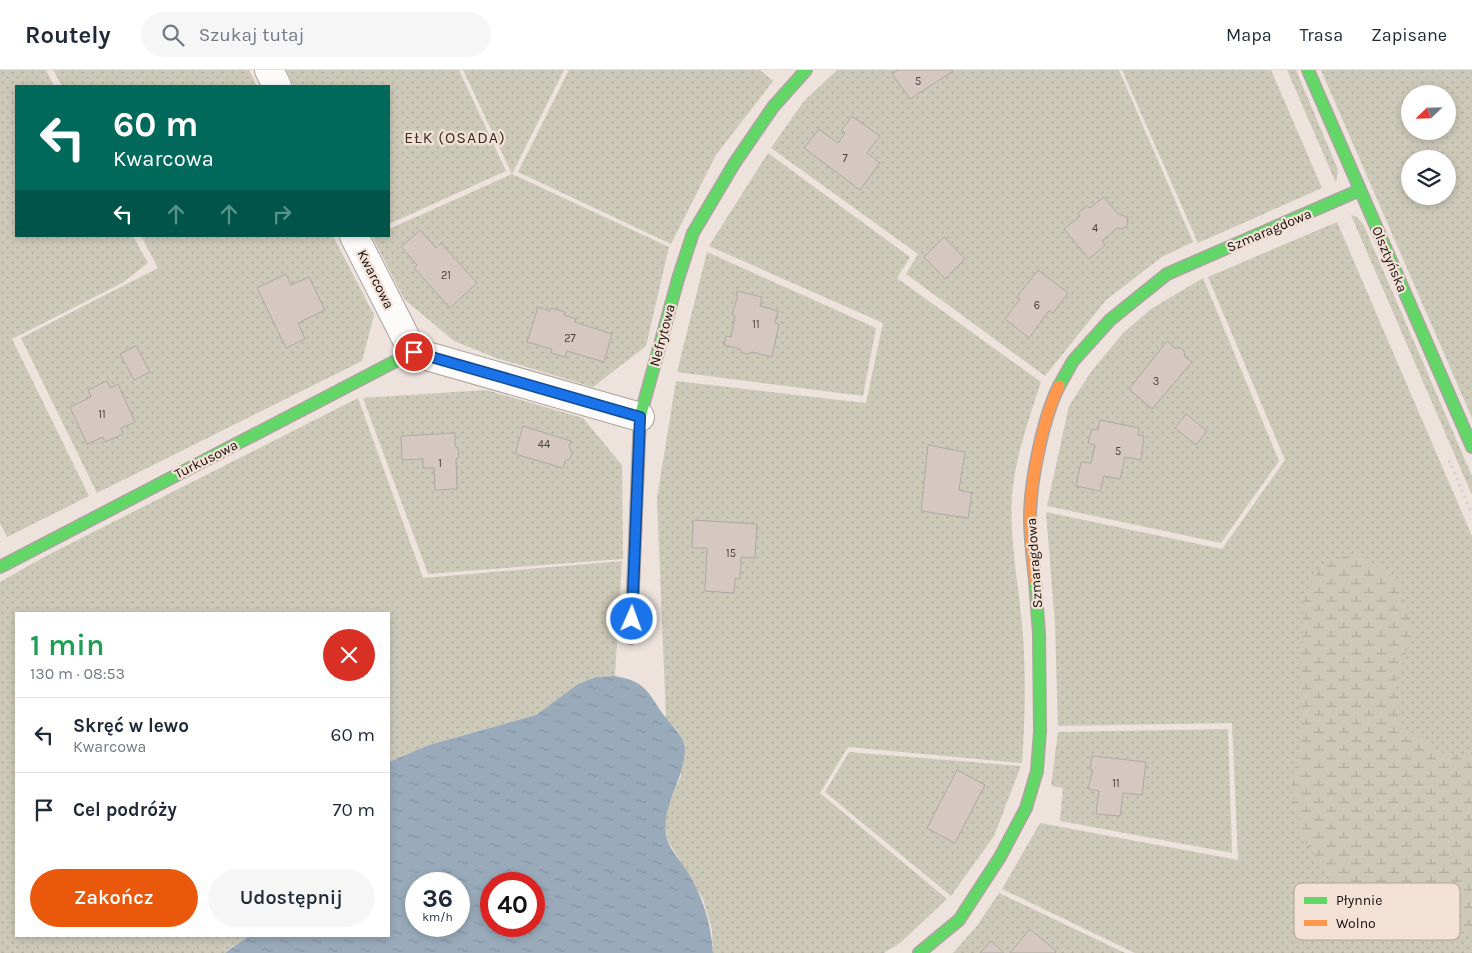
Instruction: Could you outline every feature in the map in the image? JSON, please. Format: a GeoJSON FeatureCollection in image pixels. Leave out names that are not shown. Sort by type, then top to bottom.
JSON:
{"type":"FeatureCollection","features":[{"type":"Feature","properties":{"kind":"street"},"geometry":{"type":"LineString","coordinates":[[269,70],[276,85]]}},
{"type":"Feature","properties":{"kind":"street","name":"Nefrytowa"},"geometry":{"type":"LineString","coordinates":[[631,638],[640,417],[678,279],[693,234],[734,164],[773,106],[806,70]]}},
{"type":"Feature","properties":{"kind":"street","name":"Olsztyńska"},"geometry":{"type":"LineString","coordinates":[[1308,70],[1472,447]]}},
{"type":"Feature","properties":{"kind":"street","name":"Szmaragdowa"},"geometry":{"type":"LineString","coordinates":[[919,953],[959,920],[1000,858],[1026,808],[1038,771],[1040,634],[1030,517],[1036,465],[1052,400],[1073,360],[1110,320],[1167,274],[1360,190]]}},
{"type":"Feature","properties":{"kind":"street","name":"Kwarcowa"},"geometry":{"type":"LineString","coordinates":[[355,237],[414,352]]}},
{"type":"Feature","properties":{"kind":"street"},"geometry":{"type":"LineString","coordinates":[[414,352],[640,417]]}},
{"type":"Feature","properties":{"kind":"street","name":"Turkusowa"},"geometry":{"type":"LineString","coordinates":[[0,567],[37,546],[414,352]]}},
{"type":"Feature","properties":{"kind":"green space"},"geometry":{"type":"Polygon","coordinates":[[[0,70],[46,70],[54,85],[15,85],[15,237],[134,237],[148,263],[122,283],[12,339],[89,496],[7,537],[0,523],[0,70]]]}},
{"type":"Feature","properties":{"kind":"green space"},"geometry":{"type":"Polygon","coordinates":[[[53,70],[249,70],[256,85],[61,85],[53,70]]]}},
{"type":"Feature","properties":{"kind":"green space"},"geometry":{"type":"Polygon","coordinates":[[[286,70],[459,70],[506,171],[390,224],[390,85],[294,85],[286,70]]]}},
{"type":"Feature","properties":{"kind":"green space"},"geometry":{"type":"Polygon","coordinates":[[[463,70],[564,70],[512,174],[463,70]]]}},
{"type":"Feature","properties":{"kind":"green space"},"geometry":{"type":"Polygon","coordinates":[[[569,70],[760,70],[773,81],[716,155],[671,244],[518,172],[569,70]]]}},
{"type":"Feature","properties":{"kind":"green space"},"geometry":{"type":"Polygon","coordinates":[[[837,70],[1119,70],[1193,242],[1162,257],[1106,300],[1045,376],[906,274],[918,254],[771,148],[804,101],[837,70]]]}},
{"type":"Feature","properties":{"kind":"green space"},"geometry":{"type":"Polygon","coordinates":[[[1122,70],[1271,70],[1322,188],[1198,243],[1122,70]]]}},
{"type":"Feature","properties":{"kind":"green space"},"geometry":{"type":"Polygon","coordinates":[[[1287,70],[1296,70],[1338,170],[1336,183],[1287,70]]]}},
{"type":"Feature","properties":{"kind":"green space"},"geometry":{"type":"Polygon","coordinates":[[[1321,70],[1472,70],[1472,418],[1321,70]]]}},
{"type":"Feature","properties":{"kind":"green space"},"geometry":{"type":"Polygon","coordinates":[[[768,153],[910,257],[897,278],[1041,382],[1019,453],[1011,514],[1025,668],[1022,763],[848,747],[820,793],[947,899],[900,943],[884,953],[713,953],[712,930],[703,899],[668,841],[665,825],[667,808],[681,776],[678,731],[666,718],[657,498],[676,381],[866,403],[883,323],[709,246],[768,153]]]}},
{"type":"Feature","properties":{"kind":"green space"},"geometry":{"type":"Polygon","coordinates":[[[512,174],[669,247],[646,346],[593,387],[496,358],[454,341],[404,299],[373,237],[390,237],[390,229],[512,174]]]}},
{"type":"Feature","properties":{"kind":"green space"},"geometry":{"type":"Polygon","coordinates":[[[1351,215],[1357,217],[1364,226],[1472,476],[1472,495],[1351,215]]]}},
{"type":"Feature","properties":{"kind":"green space"},"geometry":{"type":"Polygon","coordinates":[[[1337,222],[1472,536],[1472,953],[1135,953],[1002,889],[1040,823],[1238,860],[1232,723],[1058,726],[1055,625],[1046,512],[1222,549],[1285,460],[1208,277],[1337,222]]]}},
{"type":"Feature","properties":{"kind":"green space"},"geometry":{"type":"Polygon","coordinates":[[[142,237],[334,237],[374,315],[362,361],[97,493],[21,338],[158,268],[142,237]]]}},
{"type":"Feature","properties":{"kind":"green space"},"geometry":{"type":"Polygon","coordinates":[[[707,252],[876,328],[863,396],[677,372],[707,252]]]}},
{"type":"Feature","properties":{"kind":"green space"},"geometry":{"type":"Polygon","coordinates":[[[1203,278],[1279,461],[1221,543],[1047,506],[1069,406],[1091,372],[1123,333],[1151,309],[1203,278]]]}},
{"type":"Feature","properties":{"kind":"green space"},"geometry":{"type":"Polygon","coordinates":[[[486,390],[583,418],[622,465],[623,559],[428,574],[363,398],[486,390]]]}},
{"type":"Feature","properties":{"kind":"green space"},"geometry":{"type":"Polygon","coordinates":[[[358,398],[423,578],[622,561],[615,676],[596,677],[578,684],[536,715],[429,745],[390,762],[390,612],[15,612],[15,937],[248,937],[225,953],[0,953],[0,582],[44,557],[358,398]]]}},
{"type":"Feature","properties":{"kind":"green space"},"geometry":{"type":"Polygon","coordinates":[[[1357,552],[1399,582],[1414,629],[1396,682],[1399,723],[1438,752],[1472,756],[1472,930],[1460,930],[1460,883],[1341,883],[1331,876],[1303,840],[1295,808],[1291,780],[1301,749],[1303,598],[1321,565],[1357,552]]]}},
{"type":"Feature","properties":{"kind":"green space"},"geometry":{"type":"Polygon","coordinates":[[[1228,729],[1232,853],[1060,821],[1063,788],[1051,786],[1058,732],[1228,729]]]}},
{"type":"Feature","properties":{"kind":"green space"},"geometry":{"type":"Polygon","coordinates":[[[849,752],[1021,766],[994,836],[951,896],[825,792],[849,752]]]}},
{"type":"Feature","properties":{"kind":"green space"},"geometry":{"type":"Polygon","coordinates":[[[999,893],[1125,953],[953,953],[976,927],[999,893]]]}},
{"type":"Feature","properties":{"kind":"water"},"geometry":{"type":"Polygon","coordinates":[[[615,676],[631,680],[651,696],[682,739],[685,748],[682,769],[666,818],[667,839],[685,867],[702,900],[708,921],[713,953],[225,953],[248,937],[390,937],[390,762],[429,745],[536,715],[578,684],[596,677],[615,676]]]}},
{"type":"Feature","properties":{"kind":"building"},"geometry":{"type":"Polygon","coordinates":[[[898,70],[953,71],[910,99],[892,74],[898,70]]]}},
{"type":"Feature","properties":{"kind":"building"},"geometry":{"type":"Polygon","coordinates":[[[852,116],[880,136],[867,153],[880,163],[860,190],[804,148],[819,129],[838,143],[845,133],[841,131],[852,116]]]}},
{"type":"Feature","properties":{"kind":"building"},"geometry":{"type":"Polygon","coordinates":[[[1104,197],[1118,214],[1127,217],[1128,224],[1123,229],[1117,228],[1102,241],[1105,245],[1089,259],[1064,229],[1080,216],[1078,213],[1087,206],[1090,208],[1104,197]]]}},
{"type":"Feature","properties":{"kind":"building"},"geometry":{"type":"Polygon","coordinates":[[[420,230],[436,248],[441,243],[477,283],[450,308],[414,268],[417,265],[401,247],[420,230]]]}},
{"type":"Feature","properties":{"kind":"building"},"geometry":{"type":"Polygon","coordinates":[[[944,237],[965,259],[945,279],[924,257],[944,237]]]}},
{"type":"Feature","properties":{"kind":"building"},"geometry":{"type":"Polygon","coordinates":[[[1038,270],[1068,293],[1053,313],[1049,311],[1029,338],[1005,319],[1020,299],[1017,297],[1038,270]]]}},
{"type":"Feature","properties":{"kind":"building"},"geometry":{"type":"Polygon","coordinates":[[[286,274],[291,285],[309,277],[325,310],[298,323],[305,339],[286,348],[257,288],[286,274]]]}},
{"type":"Feature","properties":{"kind":"building"},"geometry":{"type":"Polygon","coordinates":[[[737,291],[762,297],[760,306],[778,311],[775,323],[779,324],[772,357],[752,352],[748,354],[742,353],[740,349],[724,345],[726,336],[731,337],[735,316],[732,315],[738,295],[736,295],[737,291]]]}},
{"type":"Feature","properties":{"kind":"building"},"geometry":{"type":"Polygon","coordinates":[[[538,307],[550,311],[551,308],[565,312],[564,315],[576,319],[575,322],[612,334],[604,362],[567,351],[565,357],[551,353],[552,349],[527,342],[538,307]]]}},
{"type":"Feature","properties":{"kind":"building"},"geometry":{"type":"Polygon","coordinates":[[[1167,341],[1175,348],[1181,348],[1184,351],[1185,357],[1192,362],[1152,409],[1129,389],[1167,341]]]}},
{"type":"Feature","properties":{"kind":"building"},"geometry":{"type":"Polygon","coordinates":[[[136,346],[150,372],[134,380],[120,354],[136,346]]]}},
{"type":"Feature","properties":{"kind":"building"},"geometry":{"type":"Polygon","coordinates":[[[107,381],[110,388],[118,384],[135,422],[121,428],[123,434],[105,442],[103,437],[87,444],[70,407],[91,397],[88,390],[107,381]]]}},
{"type":"Feature","properties":{"kind":"building"},"geometry":{"type":"Polygon","coordinates":[[[1186,414],[1207,431],[1196,445],[1175,428],[1186,414]]]}},
{"type":"Feature","properties":{"kind":"building"},"geometry":{"type":"Polygon","coordinates":[[[1100,420],[1139,428],[1138,435],[1144,436],[1141,460],[1125,457],[1120,479],[1104,476],[1100,491],[1076,486],[1081,462],[1091,463],[1095,445],[1088,443],[1092,429],[1098,430],[1100,420]]]}},
{"type":"Feature","properties":{"kind":"building"},"geometry":{"type":"Polygon","coordinates":[[[523,426],[571,441],[569,447],[572,452],[570,459],[565,461],[563,468],[515,454],[523,426]]]}},
{"type":"Feature","properties":{"kind":"building"},"geometry":{"type":"Polygon","coordinates":[[[455,433],[455,446],[458,449],[459,457],[456,459],[457,489],[435,490],[434,468],[423,468],[423,459],[402,460],[401,436],[455,433]]]}},
{"type":"Feature","properties":{"kind":"building"},"geometry":{"type":"Polygon","coordinates":[[[928,445],[965,452],[959,490],[972,493],[968,518],[921,511],[928,445]]]}},
{"type":"Feature","properties":{"kind":"building"},"geometry":{"type":"Polygon","coordinates":[[[693,520],[757,524],[755,558],[741,557],[740,579],[735,578],[734,593],[705,591],[707,548],[692,548],[693,520]]]}},
{"type":"Feature","properties":{"kind":"building"},"geometry":{"type":"Polygon","coordinates":[[[1092,756],[1146,762],[1142,795],[1123,793],[1120,816],[1096,814],[1099,791],[1088,789],[1093,770],[1090,769],[1092,756]]]}},
{"type":"Feature","properties":{"kind":"building"},"geometry":{"type":"Polygon","coordinates":[[[957,770],[985,785],[955,843],[927,828],[957,770]]]}},
{"type":"Feature","properties":{"kind":"building"},"geometry":{"type":"Polygon","coordinates":[[[1030,929],[1056,951],[1055,953],[1010,953],[1030,929]]]}},
{"type":"Feature","properties":{"kind":"building"},"geometry":{"type":"Polygon","coordinates":[[[991,941],[1004,953],[980,953],[991,941]]]}},
{"type":"Feature","properties":{"kind":"traffic: fast"},"geometry":{"type":"LineString","coordinates":[[631,638],[640,417],[678,279],[693,233],[734,164],[773,107],[806,70]]}},
{"type":"Feature","properties":{"kind":"traffic: fast"},"geometry":{"type":"LineString","coordinates":[[1308,70],[1472,447]]}},
{"type":"Feature","properties":{"kind":"traffic: fast"},"geometry":{"type":"LineString","coordinates":[[1059,386],[1073,361],[1110,320],[1167,274],[1360,190]]}},
{"type":"Feature","properties":{"kind":"traffic: fast"},"geometry":{"type":"LineString","coordinates":[[0,567],[413,352]]}},
{"type":"Feature","properties":{"kind":"traffic: fast"},"geometry":{"type":"LineString","coordinates":[[919,953],[959,920],[1000,857],[1026,808],[1037,771],[1040,731],[1039,634],[1035,580]]}},
{"type":"Feature","properties":{"kind":"traffic: slow"},"geometry":{"type":"LineString","coordinates":[[1035,580],[1030,526],[1032,487],[1043,432],[1059,386]]}},
{"type":"Feature","properties":{"kind":"district","name":"EŁK (OSADA)"},"geometry":{"type":"Point","coordinates":[455,137]}},
{"type":"Feature","properties":{"kind":"route"},"geometry":{"type":"LineString","coordinates":[[414,352],[640,417],[632,619]]}}]}
